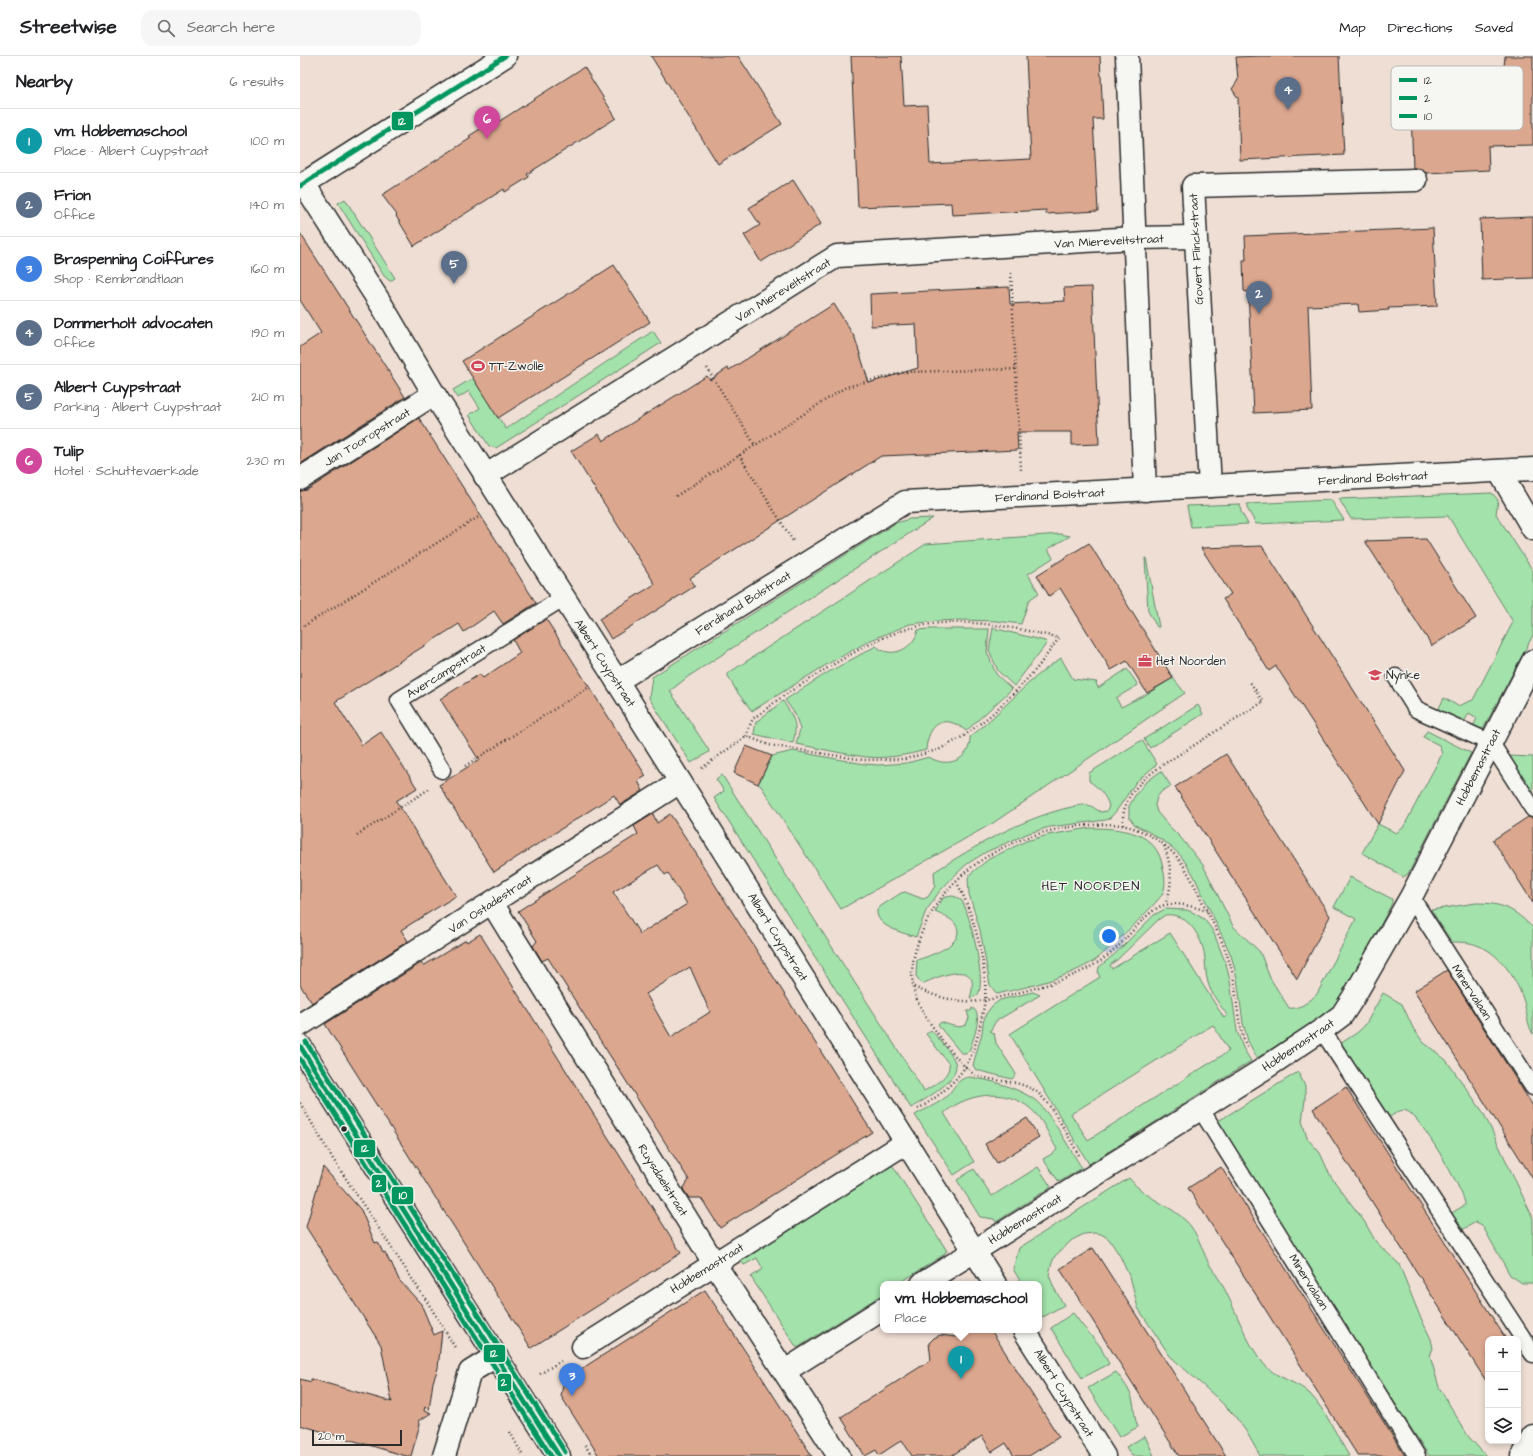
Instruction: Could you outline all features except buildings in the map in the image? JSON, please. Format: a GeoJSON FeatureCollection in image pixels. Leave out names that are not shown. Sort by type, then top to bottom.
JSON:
{"type":"FeatureCollection","features":[{"type":"Feature","properties":{"kind":"street"},"geometry":{"type":"LineString","coordinates":[[302,185],[505,56]]}},
{"type":"Feature","properties":{"kind":"street"},"geometry":{"type":"LineString","coordinates":[[1127,56],[1145,490]]}},
{"type":"Feature","properties":{"kind":"street","name":"Govert Flinckstraat"},"geometry":{"type":"LineString","coordinates":[[1210,486],[1193,186],[1416,180]]}},
{"type":"Feature","properties":{"kind":"street","name":"Albert Cuypstraat"},"geometry":{"type":"LineString","coordinates":[[302,185],[381,304],[434,394],[907,1142]]}},
{"type":"Feature","properties":{"kind":"street","name":"Van Miereveltstraat"},"geometry":{"type":"LineString","coordinates":[[486,476],[837,256],[1135,238],[1195,237]]}},
{"type":"Feature","properties":{"kind":"street","name":"Jan Tooropstraat"},"geometry":{"type":"LineString","coordinates":[[300,480],[434,394]]}},
{"type":"Feature","properties":{"kind":"street","name":"Ferdinand Bolstraat"},"geometry":{"type":"LineString","coordinates":[[614,677],[806,564],[905,502],[1533,469]]}},
{"type":"Feature","properties":{"kind":"street"},"geometry":{"type":"LineString","coordinates":[[1499,471],[1533,529]]}},
{"type":"Feature","properties":{"kind":"street","name":"Hobbemastraat"},"geometry":{"type":"LineString","coordinates":[[927,1281],[1262,1070],[1342,1015],[1411,897],[1533,661]]}},
{"type":"Feature","properties":{"kind":"street","name":"Van Ostadestraat"},"geometry":{"type":"LineString","coordinates":[[300,1026],[680,782]]}},
{"type":"Feature","properties":{"kind":"street","name":"Ruysdaelstraat"},"geometry":{"type":"LineString","coordinates":[[492,902],[714,1263],[839,1456]]}},
{"type":"Feature","properties":{"kind":"street"},"geometry":{"type":"LineString","coordinates":[[300,1046],[559,1456]]}},
{"type":"Feature","properties":{"kind":"street"},"geometry":{"type":"LineString","coordinates":[[907,1142],[993,1281]]}},
{"type":"Feature","properties":{"kind":"street","name":"Hobbemastraat"},"geometry":{"type":"LineString","coordinates":[[583,1347],[907,1142]]}},
{"type":"Feature","properties":{"kind":"street"},"geometry":{"type":"LineString","coordinates":[[785,1371],[880,1311]]}},
{"type":"Feature","properties":{"kind":"street","name":"Albert Cuypstraat"},"geometry":{"type":"LineString","coordinates":[[1026,1333],[1104,1456]]}},
{"type":"Feature","properties":{"kind":"street"},"geometry":{"type":"LineString","coordinates":[[444,1456],[470,1372],[496,1356]]}},
{"type":"Feature","properties":{"kind":"street"},"geometry":{"type":"LineString","coordinates":[[1522,1456],[1533,1436]]}},
{"type":"Feature","properties":{"kind":"lane","name":"Avercampstraat"},"geometry":{"type":"LineString","coordinates":[[442,770],[399,700],[563,598]]}},
{"type":"Feature","properties":{"kind":"lane"},"geometry":{"type":"LineString","coordinates":[[1396,678],[1416,709],[1490,743],[1533,810]]}},
{"type":"Feature","properties":{"kind":"lane","name":"Minervalaan"},"geometry":{"type":"LineString","coordinates":[[1411,897],[1533,1087]]}},
{"type":"Feature","properties":{"kind":"lane"},"geometry":{"type":"LineString","coordinates":[[1322,1030],[1533,1354]]}},
{"type":"Feature","properties":{"kind":"lane","name":"Minervalaan"},"geometry":{"type":"LineString","coordinates":[[1200,1108],[1417,1456]]}},
{"type":"Feature","properties":{"kind":"path"},"geometry":{"type":"LineString","coordinates":[[1010,246],[1022,496]]}},
{"type":"Feature","properties":{"kind":"path"},"geometry":{"type":"LineString","coordinates":[[693,346],[755,445]]}},
{"type":"Feature","properties":{"kind":"path"},"geometry":{"type":"LineString","coordinates":[[676,496],[846,387],[905,372],[1016,369]]}},
{"type":"Feature","properties":{"kind":"path"},"geometry":{"type":"LineString","coordinates":[[739,455],[806,564]]}},
{"type":"Feature","properties":{"kind":"path"},"geometry":{"type":"LineString","coordinates":[[304,626],[502,502]]}},
{"type":"Feature","properties":{"kind":"path"},"geometry":{"type":"LineString","coordinates":[[680,782],[714,761],[746,736],[753,719],[781,697],[830,667],[893,634],[931,624],[958,623],[992,624],[1058,638],[1038,667],[991,715],[964,736],[940,749],[905,759],[864,760],[769,745],[746,736]]}},
{"type":"Feature","properties":{"kind":"path"},"geometry":{"type":"LineString","coordinates":[[460,769],[614,677]]}},
{"type":"Feature","properties":{"kind":"path"},"geometry":{"type":"LineString","coordinates":[[1123,825],[1122,816],[1126,803],[1133,791],[1143,781],[1162,765],[1263,702],[1250,682]]}},
{"type":"Feature","properties":{"kind":"path"},"geometry":{"type":"LineString","coordinates":[[357,835],[434,786]]}},
{"type":"Feature","properties":{"kind":"path"},"geometry":{"type":"LineString","coordinates":[[1092,1177],[1051,1109],[1040,1094],[1029,1087],[974,1074],[965,1067],[920,1008],[914,987],[912,964],[915,949],[922,932],[937,902],[956,881],[975,864],[990,854],[1008,844],[1066,827],[1106,824],[1123,825],[1138,830],[1163,845],[1174,854],[1184,867],[1220,938],[1232,971],[1239,1026],[1242,1037],[1262,1070]]}},
{"type":"Feature","properties":{"kind":"path"},"geometry":{"type":"LineString","coordinates":[[1163,845],[1169,860],[1171,883],[1169,897],[1165,905]]}},
{"type":"Feature","properties":{"kind":"path"},"geometry":{"type":"LineString","coordinates":[[895,1123],[938,1097],[965,1067],[976,1044],[984,1001],[983,969],[976,933],[966,901],[956,881]]}},
{"type":"Feature","properties":{"kind":"path"},"geometry":{"type":"LineString","coordinates":[[914,987],[943,998],[964,1001],[984,1001],[1042,986],[1082,972],[1112,952],[1153,911],[1165,905],[1187,905],[1207,911]]}},
{"type":"Feature","properties":{"kind":"path"},"geometry":{"type":"LineString","coordinates":[[300,1103],[333,1159],[428,1303],[470,1372]]}},
{"type":"Feature","properties":{"kind":"path"},"geometry":{"type":"LineString","coordinates":[[509,1430],[523,1456]]}},
{"type":"Feature","properties":{"kind":"green space"},"geometry":{"type":"Polygon","coordinates":[[[345,199],[395,278],[390,281],[384,276],[338,203],[345,199]]]}},
{"type":"Feature","properties":{"kind":"green space"},"geometry":{"type":"Polygon","coordinates":[[[653,331],[661,343],[496,448],[489,446],[469,415],[480,408],[469,391],[458,398],[453,390],[473,378],[506,429],[653,331]]]}},
{"type":"Feature","properties":{"kind":"green space"},"geometry":{"type":"Polygon","coordinates":[[[1492,493],[1498,500],[1496,514],[1533,571],[1533,635],[1482,731],[1473,727],[1477,718],[1469,713],[1464,722],[1438,710],[1444,698],[1458,706],[1473,700],[1513,622],[1448,516],[1351,519],[1339,499],[1492,493]]]}},
{"type":"Feature","properties":{"kind":"green space"},"geometry":{"type":"Polygon","coordinates":[[[1331,500],[1344,520],[1256,524],[1247,508],[1247,504],[1331,500]]]}},
{"type":"Feature","properties":{"kind":"green space"},"geometry":{"type":"Polygon","coordinates":[[[1240,504],[1241,512],[1248,524],[1191,527],[1187,506],[1240,504]]]}},
{"type":"Feature","properties":{"kind":"green space"},"geometry":{"type":"Polygon","coordinates":[[[933,518],[689,676],[670,691],[709,752],[691,763],[649,698],[652,677],[896,523],[909,519],[933,518]]]}},
{"type":"Feature","properties":{"kind":"green space"},"geometry":{"type":"Polygon","coordinates":[[[1060,534],[1070,536],[1048,549],[1053,558],[1028,574],[1039,593],[1029,600],[1021,624],[996,621],[960,620],[910,624],[871,640],[826,665],[752,711],[737,692],[727,674],[926,544],[1060,534]]]}},
{"type":"Feature","properties":{"kind":"green space"},"geometry":{"type":"Polygon","coordinates":[[[1145,558],[1159,627],[1157,627],[1148,611],[1145,558]]]}},
{"type":"Feature","properties":{"kind":"green space"},"geometry":{"type":"Polygon","coordinates":[[[993,628],[1045,641],[1047,643],[1014,686],[998,671],[989,650],[993,628]]]}},
{"type":"Feature","properties":{"kind":"green space"},"geometry":{"type":"Polygon","coordinates":[[[989,629],[987,652],[996,674],[1012,689],[966,731],[951,722],[938,724],[930,733],[926,750],[896,756],[866,757],[796,744],[800,729],[795,714],[785,700],[827,673],[876,646],[888,652],[895,652],[907,647],[916,637],[918,630],[989,629]]]}},
{"type":"Feature","properties":{"kind":"green space"},"geometry":{"type":"Polygon","coordinates":[[[1061,658],[1073,679],[1097,682],[1098,688],[1127,669],[1138,685],[1116,698],[1121,707],[1147,694],[1173,678],[1185,693],[993,823],[841,909],[761,786],[758,784],[772,756],[793,751],[864,764],[878,765],[907,763],[929,757],[936,761],[943,762],[957,760],[967,752],[970,737],[1037,676],[1061,658]]]}},
{"type":"Feature","properties":{"kind":"green space"},"geometry":{"type":"Polygon","coordinates":[[[783,701],[794,721],[795,731],[793,743],[754,734],[756,722],[783,701]]]}},
{"type":"Feature","properties":{"kind":"green space"},"geometry":{"type":"Polygon","coordinates":[[[1198,705],[1203,714],[1150,748],[1144,739],[1198,705]]]}},
{"type":"Feature","properties":{"kind":"green space"},"geometry":{"type":"Polygon","coordinates":[[[1427,731],[1471,753],[1408,874],[1403,877],[1362,853],[1378,824],[1396,833],[1403,828],[1442,754],[1439,745],[1423,737],[1427,731]]]}},
{"type":"Feature","properties":{"kind":"green space"},"geometry":{"type":"Polygon","coordinates":[[[1142,740],[1157,764],[1136,782],[1111,817],[1106,820],[1050,827],[1029,833],[986,852],[967,864],[939,892],[926,911],[916,937],[891,928],[881,921],[877,910],[881,906],[905,892],[923,899],[928,897],[935,886],[934,872],[998,835],[1032,819],[1067,808],[1088,805],[1101,812],[1107,811],[1109,806],[1108,802],[1096,786],[1089,781],[1089,773],[1142,740]]]}},
{"type":"Feature","properties":{"kind":"green space"},"geometry":{"type":"Polygon","coordinates":[[[1507,756],[1533,757],[1533,796],[1507,756]]]}},
{"type":"Feature","properties":{"kind":"green space"},"geometry":{"type":"Polygon","coordinates":[[[1161,771],[1171,786],[1162,791],[1157,797],[1155,805],[1157,812],[1203,865],[1233,926],[1260,952],[1270,978],[1289,1008],[1297,1008],[1308,1002],[1317,994],[1356,919],[1334,907],[1350,877],[1392,899],[1392,903],[1345,994],[1333,1009],[1257,1058],[1248,1041],[1243,1023],[1237,978],[1231,955],[1193,874],[1181,856],[1168,844],[1135,825],[1129,817],[1129,806],[1136,794],[1145,783],[1161,771]]]}},
{"type":"Feature","properties":{"kind":"green space"},"geometry":{"type":"Polygon","coordinates":[[[722,775],[924,1091],[941,1080],[949,1068],[949,1064],[926,1034],[931,1030],[953,1058],[956,1069],[953,1076],[940,1089],[911,1108],[714,798],[724,791],[716,779],[722,775]]]}},
{"type":"Feature","properties":{"kind":"green space"},"geometry":{"type":"Polygon","coordinates":[[[1090,828],[1126,831],[1137,834],[1146,839],[1160,856],[1165,878],[1163,893],[1142,917],[1094,961],[1071,973],[1035,985],[997,994],[990,985],[980,930],[969,894],[968,878],[970,874],[989,859],[1026,841],[1048,835],[1090,828]]]}},
{"type":"Feature","properties":{"kind":"green space"},"geometry":{"type":"Polygon","coordinates":[[[951,896],[957,897],[962,901],[969,919],[976,946],[980,984],[978,994],[970,998],[972,986],[971,978],[966,974],[949,974],[922,984],[916,976],[917,960],[938,952],[952,943],[956,938],[958,932],[956,925],[949,919],[935,912],[943,898],[951,896]]]}},
{"type":"Feature","properties":{"kind":"green space"},"geometry":{"type":"Polygon","coordinates":[[[1476,903],[1494,904],[1508,908],[1520,916],[1533,928],[1533,1034],[1518,986],[1508,969],[1494,955],[1479,946],[1462,942],[1452,942],[1431,910],[1476,903]]]}},
{"type":"Feature","properties":{"kind":"green space"},"geometry":{"type":"Polygon","coordinates":[[[1165,909],[1187,910],[1204,919],[1213,931],[1226,964],[1237,1031],[1243,1048],[1251,1061],[1089,1164],[1010,1034],[1100,977],[1098,973],[1099,967],[1116,953],[1154,915],[1165,909]],[[1165,915],[1110,965],[1112,969],[1170,933],[1224,1018],[1227,1015],[1209,987],[1206,975],[1204,952],[1199,938],[1186,921],[1173,915],[1165,915]],[[1213,1025],[1071,1114],[1088,1140],[1229,1051],[1213,1025]]]}},
{"type":"Feature","properties":{"kind":"green space"},"geometry":{"type":"Polygon","coordinates":[[[1033,992],[1040,995],[996,1021],[990,1031],[994,1033],[996,1043],[1016,1074],[1012,1079],[976,1070],[973,1065],[986,1014],[992,1006],[1000,1000],[1033,992]]]}},
{"type":"Feature","properties":{"kind":"green space"},"geometry":{"type":"Polygon","coordinates":[[[1383,993],[1402,1004],[1413,1028],[1423,1042],[1446,1060],[1483,1112],[1533,1218],[1533,1283],[1522,1283],[1510,1275],[1482,1225],[1476,1222],[1460,1231],[1450,1214],[1465,1205],[1465,1203],[1440,1153],[1421,1125],[1407,1111],[1399,1111],[1388,1118],[1340,1044],[1358,1032],[1366,1024],[1383,993]]]}},
{"type":"Feature","properties":{"kind":"green space"},"geometry":{"type":"Polygon","coordinates":[[[972,1008],[977,1015],[977,1027],[970,1049],[966,1053],[961,1053],[938,1025],[941,1022],[957,1027],[966,1025],[969,1018],[967,1011],[971,1011],[972,1008]]]}},
{"type":"Feature","properties":{"kind":"green space"},"geometry":{"type":"Polygon","coordinates":[[[1298,1072],[1305,1086],[1302,1121],[1307,1138],[1320,1153],[1331,1177],[1364,1221],[1376,1242],[1399,1264],[1419,1314],[1431,1339],[1433,1348],[1430,1356],[1439,1387],[1468,1436],[1486,1456],[1429,1456],[1215,1123],[1298,1072]]]}},
{"type":"Feature","properties":{"kind":"green space"},"geometry":{"type":"Polygon","coordinates":[[[969,1077],[1003,1085],[1020,1091],[1035,1100],[1054,1122],[1082,1168],[1059,1182],[1043,1159],[1055,1152],[1057,1149],[1036,1114],[1026,1105],[1015,1099],[991,1095],[966,1100],[944,1113],[974,1162],[954,1175],[915,1115],[940,1101],[948,1095],[959,1081],[969,1077]]]}},
{"type":"Feature","properties":{"kind":"green space"},"geometry":{"type":"Polygon","coordinates":[[[891,1163],[947,1251],[945,1254],[903,1281],[880,1281],[880,1296],[797,1348],[751,1277],[763,1269],[757,1258],[744,1265],[739,1258],[891,1163]]]}},
{"type":"Feature","properties":{"kind":"green space"},"geometry":{"type":"Polygon","coordinates":[[[1038,1167],[1051,1187],[996,1222],[994,1219],[980,1217],[957,1180],[974,1169],[992,1196],[1038,1167]]]}},
{"type":"Feature","properties":{"kind":"green space"},"geometry":{"type":"Polygon","coordinates":[[[1129,1178],[1143,1192],[1173,1211],[1191,1226],[1208,1262],[1229,1297],[1246,1336],[1263,1363],[1273,1372],[1300,1386],[1310,1394],[1326,1416],[1349,1456],[1260,1456],[1246,1431],[1234,1415],[1170,1356],[1138,1308],[1131,1280],[1120,1256],[1109,1239],[1101,1234],[1084,1234],[1072,1240],[1055,1256],[1049,1275],[1054,1288],[1064,1305],[1043,1317],[1042,1281],[1020,1281],[1013,1269],[1019,1248],[1129,1178]]]}},
{"type":"Feature","properties":{"kind":"green space"},"geometry":{"type":"Polygon","coordinates":[[[1073,1313],[1100,1346],[1109,1364],[1082,1378],[1051,1328],[1073,1313]]]}},
{"type":"Feature","properties":{"kind":"green space"},"geometry":{"type":"Polygon","coordinates":[[[1116,1372],[1130,1394],[1138,1427],[1119,1437],[1088,1388],[1116,1372]]]}},
{"type":"Feature","properties":{"kind":"green space"},"geometry":{"type":"Polygon","coordinates":[[[1145,1436],[1154,1456],[1132,1456],[1126,1447],[1145,1436]]]}},
{"type":"Feature","properties":{"kind":"transit line","name":"12"},"geometry":{"type":"LineString","coordinates":[[300,186],[505,56]]}},
{"type":"Feature","properties":{"kind":"transit line","name":"10"},"geometry":{"type":"LineString","coordinates":[[306,1042],[565,1452]]}},
{"type":"Feature","properties":{"kind":"transit line","name":"12"},"geometry":{"type":"LineString","coordinates":[[300,1046],[559,1456]]}},
{"type":"Feature","properties":{"kind":"transit line","name":"2"},"geometry":{"type":"LineString","coordinates":[[300,1059],[551,1456]]}},
{"type":"Feature","properties":{"kind":"place","name":"Dommerholt advocaten"},"geometry":{"type":"Point","coordinates":[1288,110]}},
{"type":"Feature","properties":{"kind":"place","name":"Tulip"},"geometry":{"type":"Point","coordinates":[487,139]}},
{"type":"Feature","properties":{"kind":"place","name":"Albert Cuypstraat"},"geometry":{"type":"Point","coordinates":[454,284]}},
{"type":"Feature","properties":{"kind":"place","name":"Frion"},"geometry":{"type":"Point","coordinates":[1259,314]}},
{"type":"Feature","properties":{"kind":"place","name":"TT-Zwolle"},"geometry":{"type":"Point","coordinates":[478,366]}},
{"type":"Feature","properties":{"kind":"place","name":"Het Noorden"},"geometry":{"type":"Point","coordinates":[1145,661]}},
{"type":"Feature","properties":{"kind":"place","name":"Nynke"},"geometry":{"type":"Point","coordinates":[1375,675]}},
{"type":"Feature","properties":{"kind":"place","name":"vm. Hobbemaschool"},"geometry":{"type":"Point","coordinates":[961,1379]}},
{"type":"Feature","properties":{"kind":"place","name":"Braspenning Coiffures"},"geometry":{"type":"Point","coordinates":[572,1396]}},
{"type":"Feature","properties":{"kind":"district","name":"HET NOORDEN"},"geometry":{"type":"Point","coordinates":[1091,885]}}]}
